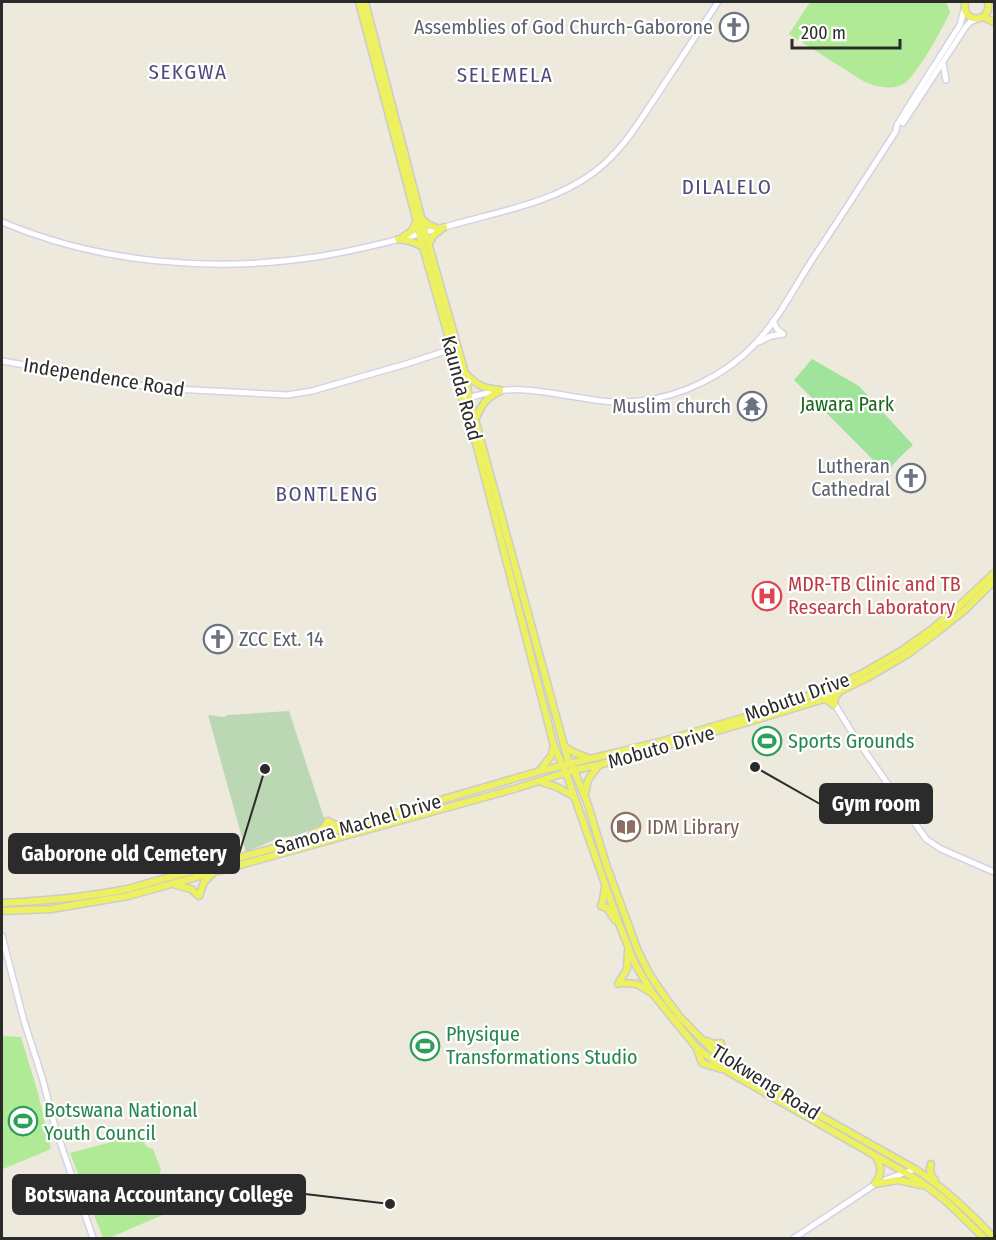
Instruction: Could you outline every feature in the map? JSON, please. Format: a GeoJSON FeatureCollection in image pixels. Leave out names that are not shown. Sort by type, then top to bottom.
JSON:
{"type":"FeatureCollection","features":[{"type":"Feature","properties":{"kind":"main road","name":"Kaunda Road"},"geometry":{"type":"LineString","coordinates":[[359,2],[419,220]]}},
{"type":"Feature","properties":{"kind":"main road","name":"Kaunda Road"},"geometry":{"type":"LineString","coordinates":[[365,2],[554,746],[566,773]]}},
{"type":"Feature","properties":{"kind":"main road"},"geometry":{"type":"LineString","coordinates":[[964,4],[968,15],[994,22]]}},
{"type":"Feature","properties":{"kind":"main road"},"geometry":{"type":"LineString","coordinates":[[980,18],[987,13],[989,4]]}},
{"type":"Feature","properties":{"kind":"main road"},"geometry":{"type":"LineString","coordinates":[[989,4],[994,13]]}},
{"type":"Feature","properties":{"kind":"main road"},"geometry":{"type":"LineString","coordinates":[[400,238],[412,231],[419,220],[441,228]]}},
{"type":"Feature","properties":{"kind":"main road"},"geometry":{"type":"LineString","coordinates":[[400,238],[425,245],[441,228]]}},
{"type":"Feature","properties":{"kind":"main road","name":"Kaunda Road"},"geometry":{"type":"LineString","coordinates":[[454,348],[465,373],[466,398],[476,419],[564,746]]}},
{"type":"Feature","properties":{"kind":"main road"},"geometry":{"type":"LineString","coordinates":[[465,373],[482,387],[500,390]]}},
{"type":"Feature","properties":{"kind":"main road"},"geometry":{"type":"LineString","coordinates":[[476,419],[483,402],[500,390]]}},
{"type":"Feature","properties":{"kind":"main road","name":"Mobutu Drive"},"geometry":{"type":"LineString","coordinates":[[571,763],[663,741],[828,693],[901,651],[932,629],[994,573]]}},
{"type":"Feature","properties":{"kind":"main road","name":"Mobuto Drive"},"geometry":{"type":"LineString","coordinates":[[574,770],[599,765],[765,717],[821,699],[828,693],[838,692],[908,654],[965,610],[994,581]]}},
{"type":"Feature","properties":{"kind":"main road"},"geometry":{"type":"LineString","coordinates":[[821,699],[834,705],[838,692]]}},
{"type":"Feature","properties":{"kind":"main road"},"geometry":{"type":"LineString","coordinates":[[540,771],[551,756],[554,746]]}},
{"type":"Feature","properties":{"kind":"main road"},"geometry":{"type":"LineString","coordinates":[[564,746],[588,758]]}},
{"type":"Feature","properties":{"kind":"main road"},"geometry":{"type":"LineString","coordinates":[[564,746],[571,763]]}},
{"type":"Feature","properties":{"kind":"main road","name":"Samora Machel Drive"},"geometry":{"type":"LineString","coordinates":[[2,911],[51,909],[128,896],[173,884],[304,839],[571,763]]}},
{"type":"Feature","properties":{"kind":"main road","name":"Tlokweng Road"},"geometry":{"type":"LineString","coordinates":[[571,763],[587,802],[606,864],[638,951],[650,975],[668,1001],[696,1034],[714,1052],[769,1087],[937,1183],[994,1239]]}},
{"type":"Feature","properties":{"kind":"main road"},"geometry":{"type":"LineString","coordinates":[[587,802],[585,797],[587,784],[599,765]]}},
{"type":"Feature","properties":{"kind":"main road"},"geometry":{"type":"LineString","coordinates":[[566,773],[574,770]]}},
{"type":"Feature","properties":{"kind":"main road","name":"Samora Machel Drive"},"geometry":{"type":"LineString","coordinates":[[2,903],[58,900],[100,894],[212,869],[566,773]]}},
{"type":"Feature","properties":{"kind":"main road","name":"Tlokweng Road"},"geometry":{"type":"LineString","coordinates":[[566,773],[618,921],[640,973],[653,994],[696,1047],[728,1071],[765,1094],[905,1172],[946,1201],[984,1239]]}},
{"type":"Feature","properties":{"kind":"main road"},"geometry":{"type":"LineString","coordinates":[[539,782],[557,787],[573,796]]}},
{"type":"Feature","properties":{"kind":"main road"},"geometry":{"type":"LineString","coordinates":[[304,839],[322,830],[328,821],[335,825],[357,824]]}},
{"type":"Feature","properties":{"kind":"main road"},"geometry":{"type":"LineString","coordinates":[[173,884],[191,889],[199,896],[212,869]]}},
{"type":"Feature","properties":{"kind":"main road"},"geometry":{"type":"LineString","coordinates":[[605,885],[601,906],[607,908],[618,921]]}},
{"type":"Feature","properties":{"kind":"main road"},"geometry":{"type":"LineString","coordinates":[[629,948],[627,969],[620,983],[637,984],[653,994]]}},
{"type":"Feature","properties":{"kind":"main road"},"geometry":{"type":"LineString","coordinates":[[696,1034],[711,1044],[721,1043],[723,1053],[736,1066]]}},
{"type":"Feature","properties":{"kind":"main road"},"geometry":{"type":"LineString","coordinates":[[875,1155],[881,1167],[880,1178],[875,1184]]}},
{"type":"Feature","properties":{"kind":"main road"},"geometry":{"type":"LineString","coordinates":[[931,1164],[931,1176],[937,1183]]}},
{"type":"Feature","properties":{"kind":"main road"},"geometry":{"type":"LineString","coordinates":[[875,1184],[898,1180],[925,1186]]}},
{"type":"Feature","properties":{"kind":"street"},"geometry":{"type":"LineString","coordinates":[[2,222],[50,240],[96,250],[142,258],[206,264],[284,261],[348,251],[526,205],[560,193],[580,182],[607,162],[633,132],[718,2]]}},
{"type":"Feature","properties":{"kind":"street"},"geometry":{"type":"LineString","coordinates":[[896,131],[897,125],[960,25],[964,4]]}},
{"type":"Feature","properties":{"kind":"street"},"geometry":{"type":"LineString","coordinates":[[755,345],[967,25],[980,18]]}},
{"type":"Feature","properties":{"kind":"street"},"geometry":{"type":"LineString","coordinates":[[943,62],[946,80]]}},
{"type":"Feature","properties":{"kind":"street"},"geometry":{"type":"LineString","coordinates":[[466,398],[500,390],[524,390],[598,401],[639,401],[667,396],[696,385],[726,368],[755,345],[771,336],[783,334],[773,321]]}},
{"type":"Feature","properties":{"kind":"street","name":"Independence Road"},"geometry":{"type":"LineString","coordinates":[[2,361],[155,388],[287,395],[323,388],[454,348]]}},
{"type":"Feature","properties":{"kind":"street"},"geometry":{"type":"LineString","coordinates":[[828,693],[853,734],[926,839],[936,847],[994,872]]}},
{"type":"Feature","properties":{"kind":"street"},"geometry":{"type":"LineString","coordinates":[[2,936],[55,1127],[93,1239]]}},
{"type":"Feature","properties":{"kind":"street"},"geometry":{"type":"LineString","coordinates":[[794,1239],[875,1184],[915,1169]]}},
{"type":"Feature","properties":{"kind":"green space"},"geometry":{"type":"Polygon","coordinates":[[[810,2],[946,2],[950,12],[917,70],[902,85],[885,87],[861,80],[789,34],[810,2]]]}},
{"type":"Feature","properties":{"kind":"green space","name":"Jawara Park"},"geometry":{"type":"Polygon","coordinates":[[[812,359],[859,386],[913,445],[886,473],[794,380],[812,359]]]}},
{"type":"Feature","properties":{"kind":"green space"},"geometry":{"type":"Polygon","coordinates":[[[289,711],[325,821],[322,826],[295,836],[279,838],[246,852],[208,715],[224,717],[289,711]]]}},
{"type":"Feature","properties":{"kind":"green space","name":"Botswana National Youth Council"},"geometry":{"type":"Polygon","coordinates":[[[2,1036],[21,1037],[38,1093],[51,1149],[3,1169],[2,1168],[2,1036]]]}},
{"type":"Feature","properties":{"kind":"green space"},"geometry":{"type":"Polygon","coordinates":[[[141,1134],[146,1146],[153,1149],[161,1170],[156,1183],[165,1214],[109,1238],[103,1238],[70,1153],[141,1134]]]}},
{"type":"Feature","properties":{"kind":"place","name":"Assemblies of God Church-Gaborone"},"geometry":{"type":"Point","coordinates":[734,27]}},
{"type":"Feature","properties":{"kind":"place","name":"Muslim church"},"geometry":{"type":"Point","coordinates":[752,406]}},
{"type":"Feature","properties":{"kind":"place","name":"Lutheran Cathedral"},"geometry":{"type":"Point","coordinates":[911,478]}},
{"type":"Feature","properties":{"kind":"place","name":"MDR-TB Clinic and TB Research Laboratory"},"geometry":{"type":"Point","coordinates":[767,596]}},
{"type":"Feature","properties":{"kind":"place","name":"ZCC Ext. 14"},"geometry":{"type":"Point","coordinates":[218,639]}},
{"type":"Feature","properties":{"kind":"place","name":"Sports Grounds"},"geometry":{"type":"Point","coordinates":[767,741]}},
{"type":"Feature","properties":{"kind":"place","name":"Gym room"},"geometry":{"type":"Point","coordinates":[755,767]}},
{"type":"Feature","properties":{"kind":"place","name":"Gaborone old Cemetery"},"geometry":{"type":"Point","coordinates":[265,769]}},
{"type":"Feature","properties":{"kind":"place","name":"IDM Library"},"geometry":{"type":"Point","coordinates":[626,827]}},
{"type":"Feature","properties":{"kind":"place","name":"Physique Transformations Studio"},"geometry":{"type":"Point","coordinates":[425,1046]}},
{"type":"Feature","properties":{"kind":"place","name":"Botswana National Youth Council"},"geometry":{"type":"Point","coordinates":[23,1121]}},
{"type":"Feature","properties":{"kind":"place","name":"Botswana Accountancy College"},"geometry":{"type":"Point","coordinates":[390,1204]}},
{"type":"Feature","properties":{"kind":"district","name":"SEKGWA"},"geometry":{"type":"Point","coordinates":[188,72]}},
{"type":"Feature","properties":{"kind":"district","name":"SELEMELA"},"geometry":{"type":"Point","coordinates":[505,75]}},
{"type":"Feature","properties":{"kind":"district","name":"DILALELO"},"geometry":{"type":"Point","coordinates":[727,187]}},
{"type":"Feature","properties":{"kind":"district","name":"BONTLENG"},"geometry":{"type":"Point","coordinates":[327,494]}}]}
